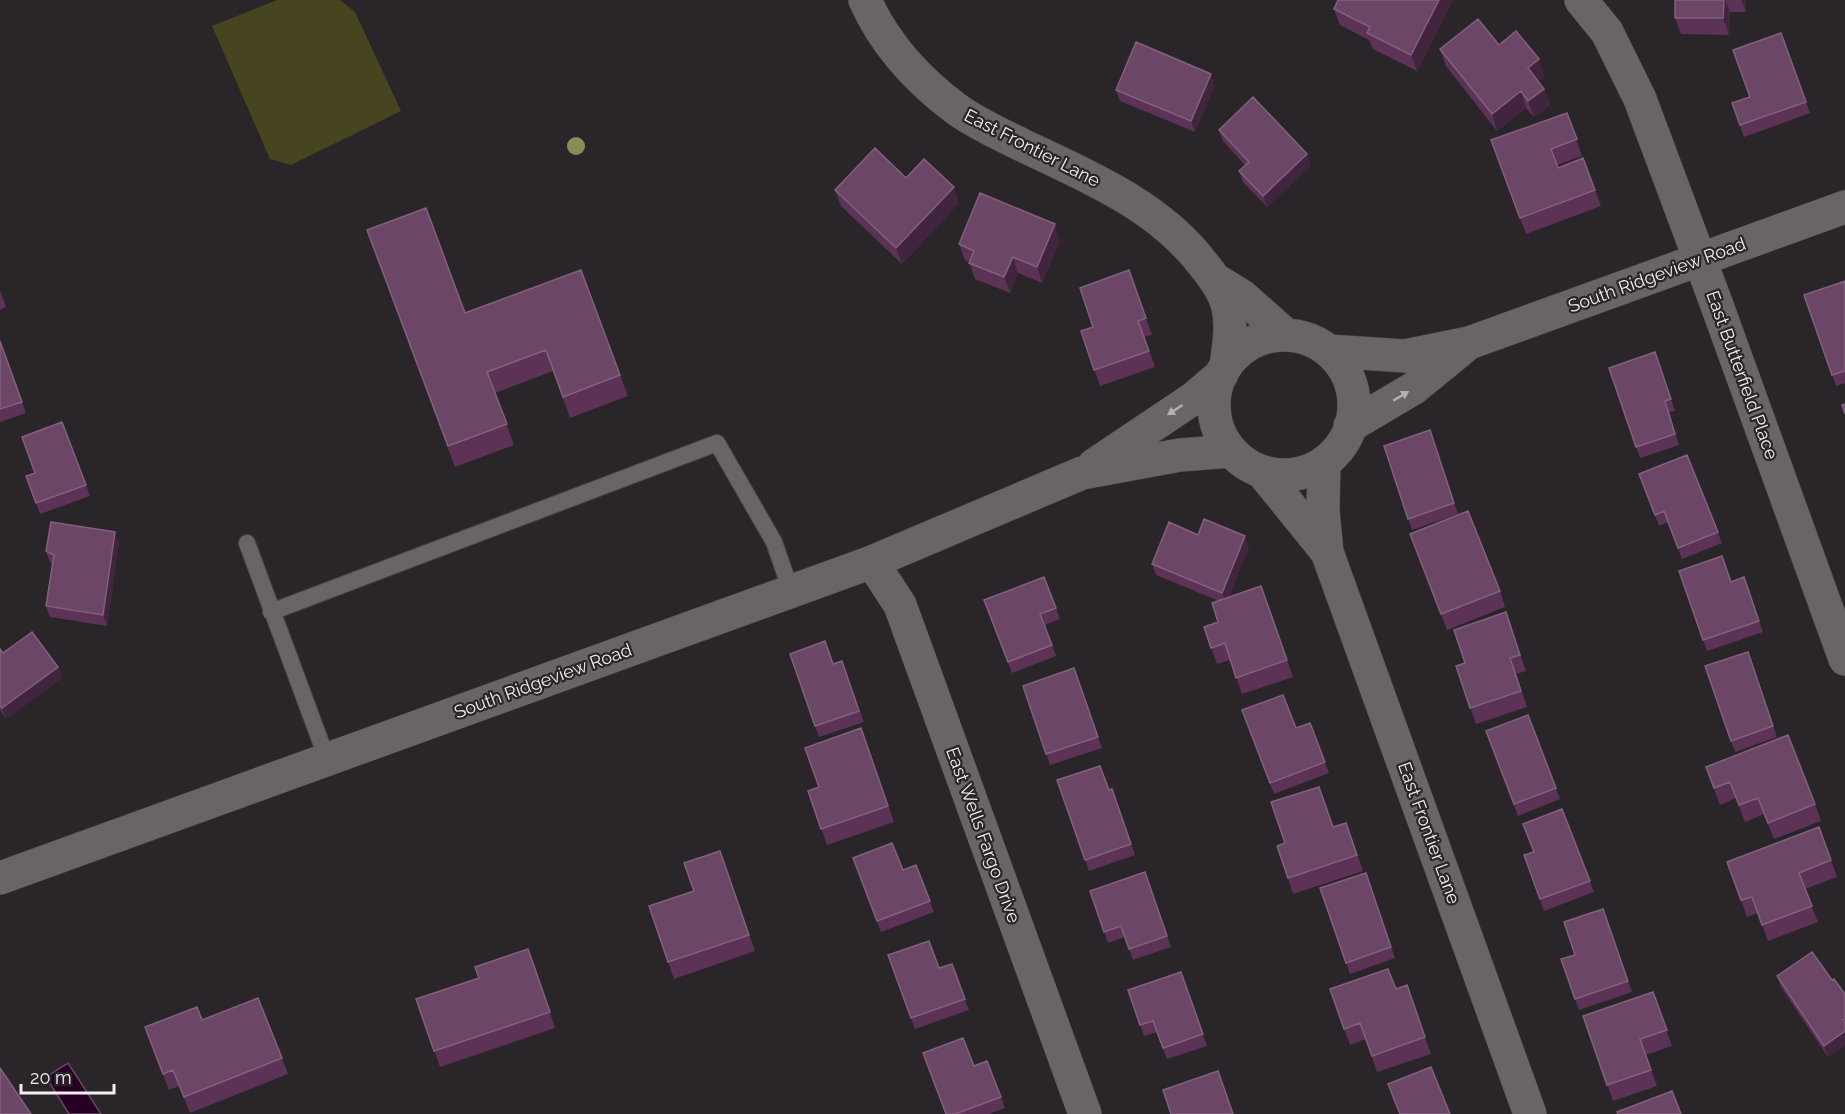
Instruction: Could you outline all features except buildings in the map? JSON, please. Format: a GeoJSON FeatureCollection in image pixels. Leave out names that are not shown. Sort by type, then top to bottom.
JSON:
{"type":"FeatureCollection","features":[{"type":"Feature","properties":{"kind":"street","name":"East Frontier Lane"},"geometry":{"type":"LineString","coordinates":[[866,0],[881,29],[898,53],[916,74],[955,108],[992,130],[1133,201],[1174,232],[1197,255],[1215,280]]}},
{"type":"Feature","properties":{"kind":"street","name":"East Butterfield Place"},"geometry":{"type":"LineString","coordinates":[[1581,0],[1607,32],[1640,99],[1845,659]]}},
{"type":"Feature","properties":{"kind":"street","name":"South Ridgeview Road"},"geometry":{"type":"LineString","coordinates":[[1469,343],[1845,207]]}},
{"type":"Feature","properties":{"kind":"street"},"geometry":{"type":"LineString","coordinates":[[1215,280],[1242,296],[1286,335]]}},
{"type":"Feature","properties":{"kind":"street"},"geometry":{"type":"LineString","coordinates":[[1083,473],[1194,398],[1224,370],[1242,349],[1263,338],[1286,335],[1309,340],[1329,351],[1344,369],[1353,391],[1353,415],[1347,437],[1333,456],[1324,463],[1314,469],[1293,475],[1263,473],[1248,466],[1231,451],[1219,432],[1214,409],[1216,387],[1224,370],[1231,330],[1227,304],[1215,280]]}},
{"type":"Feature","properties":{"kind":"street"},"geometry":{"type":"LineString","coordinates":[[1329,351],[1405,356],[1469,343]]}},
{"type":"Feature","properties":{"kind":"street"},"geometry":{"type":"LineString","coordinates":[[1350,426],[1414,388],[1469,343]]}},
{"type":"Feature","properties":{"kind":"street"},"geometry":{"type":"LineString","coordinates":[[1083,473],[1180,455],[1231,451]]}},
{"type":"Feature","properties":{"kind":"street"},"geometry":{"type":"LineString","coordinates":[[1324,463],[1323,510],[1327,552]]}},
{"type":"Feature","properties":{"kind":"street","name":"South Ridgeview Road"},"geometry":{"type":"LineString","coordinates":[[0,878],[872,562],[1083,473]]}},
{"type":"Feature","properties":{"kind":"street"},"geometry":{"type":"LineString","coordinates":[[1263,473],[1327,552]]}},
{"type":"Feature","properties":{"kind":"street","name":"East Frontier Lane"},"geometry":{"type":"LineString","coordinates":[[1327,552],[1530,1114]]}},
{"type":"Feature","properties":{"kind":"street","name":"East Wells Fargo Drive"},"geometry":{"type":"LineString","coordinates":[[872,562],[900,605],[1085,1114]]}},
{"type":"Feature","properties":{"kind":"lane"},"geometry":{"type":"LineString","coordinates":[[271,612],[717,443],[774,542],[791,591]]}},
{"type":"Feature","properties":{"kind":"lane"},"geometry":{"type":"LineString","coordinates":[[247,543],[327,759]]}},
{"type":"Feature","properties":{"kind":"shaded area"},"geometry":{"type":"Polygon","coordinates":[[[277,0],[340,0],[355,12],[401,111],[291,165],[270,159],[212,26],[277,0]]]}},
{"type":"Feature","properties":{"kind":"shaded area"},"geometry":{"type":"Polygon","coordinates":[[[68,1063],[101,1114],[69,1114],[46,1077],[68,1063]]]}}]}
